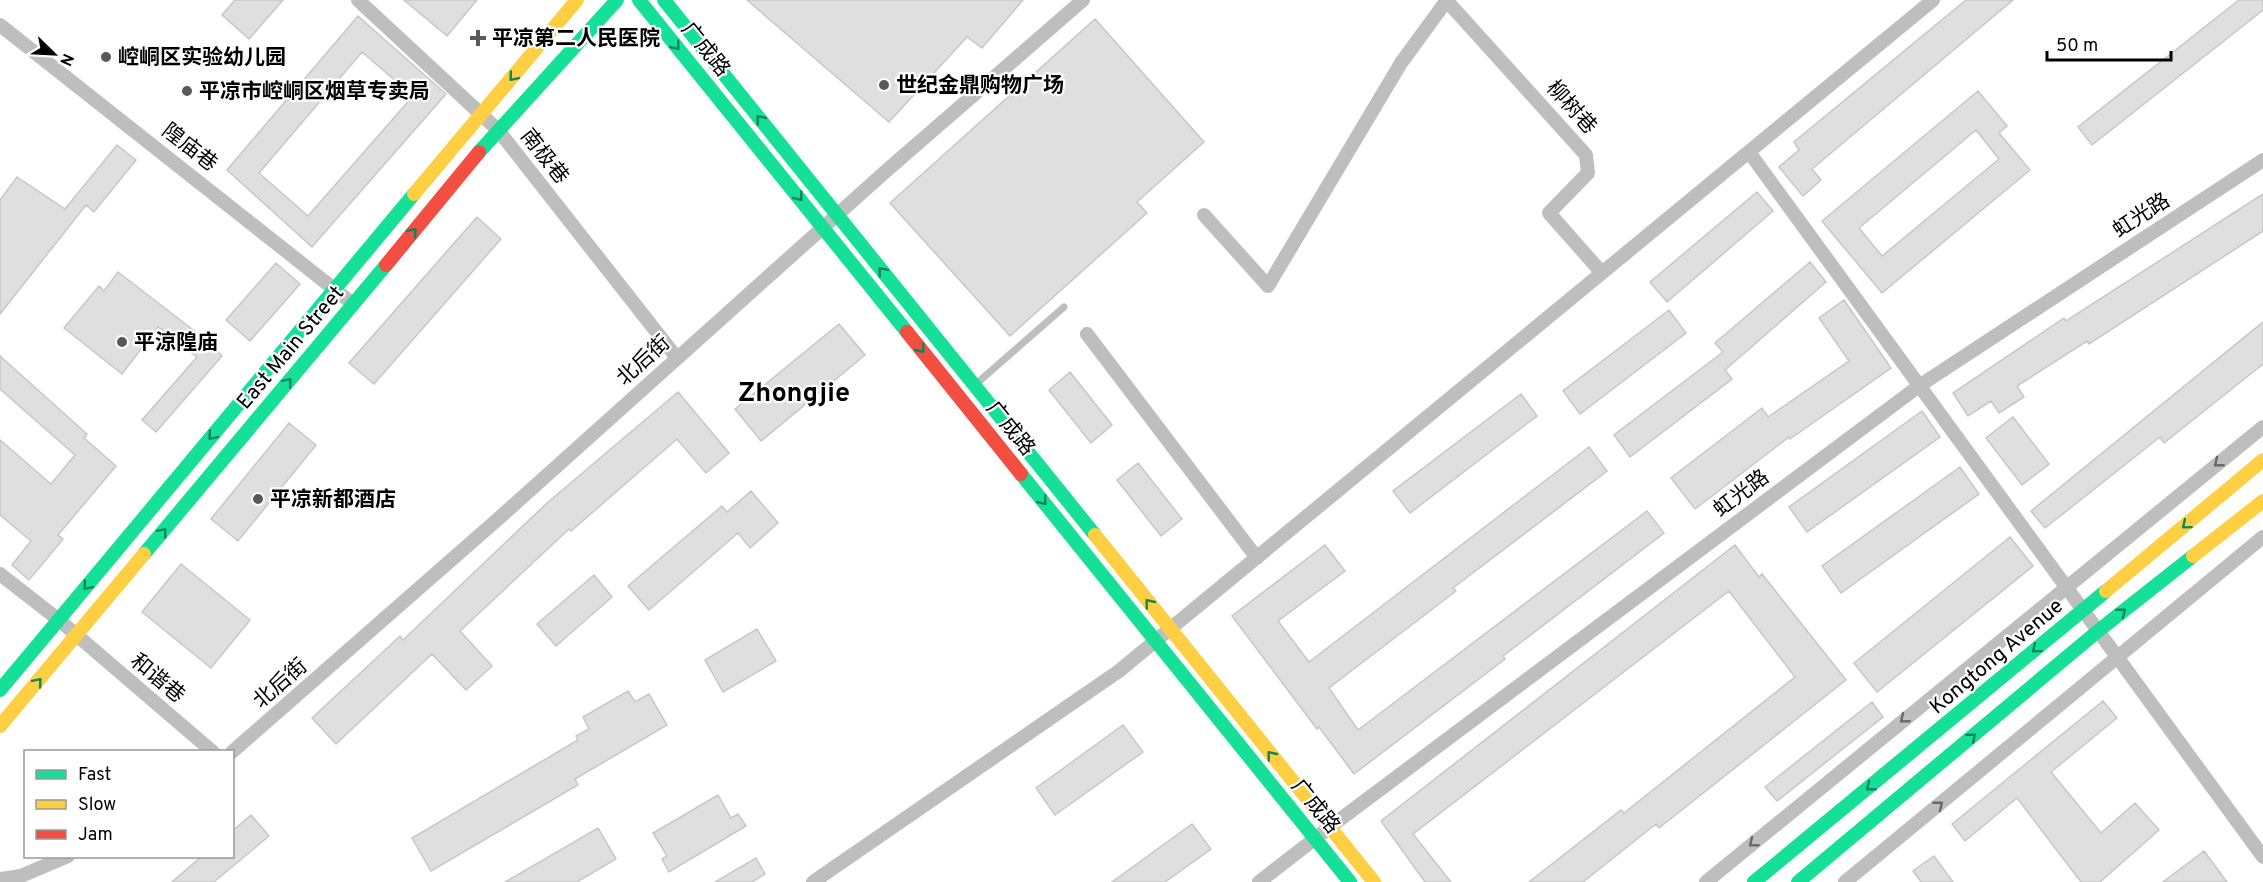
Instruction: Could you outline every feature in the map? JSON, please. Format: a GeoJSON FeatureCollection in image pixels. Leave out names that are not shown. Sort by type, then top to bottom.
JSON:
{"type":"FeatureCollection","features":[{"type":"Feature","properties":{"kind":"main road","name":"East Main Street"},"geometry":{"type":"LineString","coordinates":[[0,690],[577,0]]}},
{"type":"Feature","properties":{"kind":"main road","name":"East Main Street"},"geometry":{"type":"LineString","coordinates":[[0,726],[498,130],[617,0]]}},
{"type":"Feature","properties":{"kind":"main road","name":"广成路"},"geometry":{"type":"LineString","coordinates":[[639,0],[1350,882]]}},
{"type":"Feature","properties":{"kind":"main road","name":"广成路"},"geometry":{"type":"LineString","coordinates":[[664,0],[1374,882]]}},
{"type":"Feature","properties":{"kind":"main road","name":"Kongtong Avenue"},"geometry":{"type":"LineString","coordinates":[[1754,882],[2263,460]]}},
{"type":"Feature","properties":{"kind":"main road"},"geometry":{"type":"LineString","coordinates":[[1798,882],[2098,631],[2263,501]]}},
{"type":"Feature","properties":{"kind":"street","name":"南极巷"},"geometry":{"type":"LineString","coordinates":[[358,0],[498,130],[677,358]]}},
{"type":"Feature","properties":{"kind":"street","name":"北后街"},"geometry":{"type":"LineString","coordinates":[[234,750],[489,527],[823,227],[1083,0]]}},
{"type":"Feature","properties":{"kind":"street","name":"柳树巷"},"geometry":{"type":"LineString","coordinates":[[1204,215],[1268,286],[1401,63],[1447,0],[1586,154],[1588,173],[1550,213],[1602,273]]}},
{"type":"Feature","properties":{"kind":"street"},"geometry":{"type":"LineString","coordinates":[[813,882],[1119,671],[1933,0]]}},
{"type":"Feature","properties":{"kind":"street","name":"隍庙巷"},"geometry":{"type":"LineString","coordinates":[[0,25],[336,288],[353,304]]}},
{"type":"Feature","properties":{"kind":"street"},"geometry":{"type":"LineString","coordinates":[[1749,152],[2263,857]]}},
{"type":"Feature","properties":{"kind":"street","name":"虹光路"},"geometry":{"type":"LineString","coordinates":[[1259,882],[1919,386],[2263,160]]}},
{"type":"Feature","properties":{"kind":"street"},"geometry":{"type":"LineString","coordinates":[[1087,334],[1257,558]]}},
{"type":"Feature","properties":{"kind":"street"},"geometry":{"type":"LineString","coordinates":[[1706,882],[2263,426]]}},
{"type":"Feature","properties":{"kind":"street"},"geometry":{"type":"LineString","coordinates":[[1845,882],[2263,537]]}},
{"type":"Feature","properties":{"kind":"street","name":"和谐巷"},"geometry":{"type":"LineString","coordinates":[[0,574],[59,620],[76,637],[211,750]]}},
{"type":"Feature","properties":{"kind":"street"},"geometry":{"type":"LineString","coordinates":[[0,879],[21,876],[63,858]]}},
{"type":"Feature","properties":{"kind":"lane"},"geometry":{"type":"LineString","coordinates":[[974,385],[1064,307]]}},
{"type":"Feature","properties":{"kind":"building"},"geometry":{"type":"Polygon","coordinates":[[[235,0],[283,0],[249,39],[222,15],[235,0]]]}},
{"type":"Feature","properties":{"kind":"building"},"geometry":{"type":"Polygon","coordinates":[[[404,0],[477,0],[447,36],[404,0]]]}},
{"type":"Feature","properties":{"kind":"building","name":"世纪金鼎购物广场"},"geometry":{"type":"Polygon","coordinates":[[[747,0],[1023,0],[982,48],[967,37],[889,122],[747,0]]]}},
{"type":"Feature","properties":{"kind":"building"},"geometry":{"type":"Polygon","coordinates":[[[1966,0],[2013,0],[1812,169],[1821,180],[1803,196],[1779,167],[1799,150],[1794,142],[1966,0]]]}},
{"type":"Feature","properties":{"kind":"building"},"geometry":{"type":"Polygon","coordinates":[[[2239,0],[2263,0],[2263,10],[2092,145],[2078,127],[2239,0]]]}},
{"type":"Feature","properties":{"kind":"building"},"geometry":{"type":"Polygon","coordinates":[[[358,16],[446,94],[312,247],[227,170],[358,16]],[[362,52],[259,173],[308,216],[413,96],[362,52]]]}},
{"type":"Feature","properties":{"kind":"building"},"geometry":{"type":"Polygon","coordinates":[[[1095,19],[1204,142],[1137,202],[1147,213],[1010,336],[890,203],[1095,19]]]}},
{"type":"Feature","properties":{"kind":"building"},"geometry":{"type":"Polygon","coordinates":[[[1978,91],[2007,126],[1999,133],[2030,170],[1882,293],[1822,221],[1978,91]],[[1976,130],[1859,228],[1882,256],[1999,159],[1976,130]]]}},
{"type":"Feature","properties":{"kind":"building"},"geometry":{"type":"Polygon","coordinates":[[[117,145],[136,160],[94,212],[86,205],[0,314],[0,200],[17,177],[65,209],[117,145]]]}},
{"type":"Feature","properties":{"kind":"building"},"geometry":{"type":"Polygon","coordinates":[[[1757,192],[1773,211],[1667,302],[1650,282],[1757,192]]]}},
{"type":"Feature","properties":{"kind":"building"},"geometry":{"type":"Polygon","coordinates":[[[2263,194],[2263,231],[2089,344],[2087,341],[2017,386],[2024,397],[1999,413],[1991,401],[1968,416],[1953,393],[2064,318],[2066,321],[2263,194]]]}},
{"type":"Feature","properties":{"kind":"building"},"geometry":{"type":"Polygon","coordinates":[[[477,217],[501,239],[374,384],[349,363],[477,217]]]}},
{"type":"Feature","properties":{"kind":"building"},"geometry":{"type":"Polygon","coordinates":[[[1810,262],[1826,282],[1725,370],[1732,379],[1630,457],[1614,435],[1723,352],[1715,343],[1810,262]]]}},
{"type":"Feature","properties":{"kind":"building"},"geometry":{"type":"Polygon","coordinates":[[[276,263],[300,284],[250,341],[226,320],[276,263]]]}},
{"type":"Feature","properties":{"kind":"building"},"geometry":{"type":"Polygon","coordinates":[[[118,272],[205,339],[222,356],[156,432],[142,420],[197,357],[158,327],[122,374],[64,328],[99,286],[104,291],[118,272]]]}},
{"type":"Feature","properties":{"kind":"building"},"geometry":{"type":"Polygon","coordinates":[[[1844,300],[1891,368],[1790,439],[1789,437],[1695,509],[1671,478],[1762,408],[1768,417],[1849,361],[1819,318],[1844,300]]]}},
{"type":"Feature","properties":{"kind":"building"},"geometry":{"type":"Polygon","coordinates":[[[1669,310],[1686,333],[1580,414],[1563,391],[1669,310]]]}},
{"type":"Feature","properties":{"kind":"building"},"geometry":{"type":"Polygon","coordinates":[[[2263,322],[2263,364],[2164,443],[2160,437],[2045,528],[2031,511],[2263,322]]]}},
{"type":"Feature","properties":{"kind":"building"},"geometry":{"type":"Polygon","coordinates":[[[839,324],[865,355],[761,441],[735,409],[839,324]]]}},
{"type":"Feature","properties":{"kind":"building"},"geometry":{"type":"Polygon","coordinates":[[[0,356],[87,434],[84,438],[116,466],[58,535],[63,539],[29,580],[12,565],[31,541],[0,515],[0,440],[51,484],[75,455],[0,389],[0,356]]]}},
{"type":"Feature","properties":{"kind":"building"},"geometry":{"type":"Polygon","coordinates":[[[1070,372],[1112,425],[1091,443],[1049,390],[1070,372]]]}},
{"type":"Feature","properties":{"kind":"building"},"geometry":{"type":"Polygon","coordinates":[[[678,392],[729,453],[706,473],[677,439],[571,531],[569,529],[460,631],[492,666],[466,690],[432,654],[336,744],[312,718],[400,636],[403,640],[547,503],[678,392]]]}},
{"type":"Feature","properties":{"kind":"building"},"geometry":{"type":"Polygon","coordinates":[[[1521,394],[1537,416],[1410,513],[1393,491],[1521,394]]]}},
{"type":"Feature","properties":{"kind":"building"},"geometry":{"type":"Polygon","coordinates":[[[1922,411],[1940,437],[1807,532],[1789,507],[1922,411]]]}},
{"type":"Feature","properties":{"kind":"building"},"geometry":{"type":"Polygon","coordinates":[[[2013,417],[2049,464],[2022,485],[1986,438],[2013,417]]]}},
{"type":"Feature","properties":{"kind":"building"},"geometry":{"type":"Polygon","coordinates":[[[289,423],[316,445],[238,541],[211,519],[289,423]]]}},
{"type":"Feature","properties":{"kind":"building"},"geometry":{"type":"Polygon","coordinates":[[[1589,447],[1607,471],[1453,588],[1456,591],[1329,688],[1358,730],[1647,511],[1664,533],[1503,656],[1505,659],[1354,774],[1232,616],[1325,545],[1345,571],[1278,621],[1309,662],[1589,447]]]}},
{"type":"Feature","properties":{"kind":"building"},"geometry":{"type":"Polygon","coordinates":[[[1138,463],[1182,519],[1161,536],[1117,480],[1138,463]]]}},
{"type":"Feature","properties":{"kind":"building"},"geometry":{"type":"Polygon","coordinates":[[[1960,467],[1979,494],[1841,593],[1822,566],[1960,467]]]}},
{"type":"Feature","properties":{"kind":"building"},"geometry":{"type":"Polygon","coordinates":[[[751,491],[778,523],[750,548],[738,533],[649,610],[628,586],[722,506],[727,512],[751,491]]]}},
{"type":"Feature","properties":{"kind":"building"},"geometry":{"type":"Polygon","coordinates":[[[2010,537],[2033,566],[1877,692],[1854,663],[2010,537]]]}},
{"type":"Feature","properties":{"kind":"building"},"geometry":{"type":"Polygon","coordinates":[[[1735,545],[1759,577],[1762,574],[1846,680],[1659,828],[1656,824],[1583,882],[1529,882],[1621,810],[1624,813],[1795,677],[1729,591],[1413,834],[1451,882],[1425,882],[1381,821],[1735,545]]]}},
{"type":"Feature","properties":{"kind":"building"},"geometry":{"type":"Polygon","coordinates":[[[181,564],[250,620],[211,668],[142,612],[181,564]]]}},
{"type":"Feature","properties":{"kind":"building"},"geometry":{"type":"Polygon","coordinates":[[[594,575],[612,597],[556,646],[537,624],[594,575]]]}},
{"type":"Feature","properties":{"kind":"building"},"geometry":{"type":"Polygon","coordinates":[[[757,629],[776,661],[723,692],[705,660],[757,629]]]}},
{"type":"Feature","properties":{"kind":"building"},"geometry":{"type":"Polygon","coordinates":[[[628,691],[635,702],[649,694],[667,725],[575,779],[578,785],[431,871],[412,838],[578,740],[576,736],[589,729],[583,717],[628,691]]]}},
{"type":"Feature","properties":{"kind":"building"},"geometry":{"type":"Polygon","coordinates":[[[2103,701],[2117,718],[2051,772],[2101,833],[2135,803],[2159,830],[2100,882],[2081,882],[2017,798],[1965,841],[1952,824],[2103,701]]]}},
{"type":"Feature","properties":{"kind":"building"},"geometry":{"type":"Polygon","coordinates":[[[1872,702],[1883,717],[1777,801],[1765,787],[1872,702]]]}},
{"type":"Feature","properties":{"kind":"building"},"geometry":{"type":"Polygon","coordinates":[[[1123,725],[1143,752],[1055,815],[1036,788],[1123,725]]]}},
{"type":"Feature","properties":{"kind":"building"},"geometry":{"type":"Polygon","coordinates":[[[718,795],[731,818],[738,814],[746,826],[669,872],[662,859],[667,856],[653,833],[718,795]]]}},
{"type":"Feature","properties":{"kind":"building"},"geometry":{"type":"Polygon","coordinates":[[[251,815],[269,836],[214,882],[172,882],[200,858],[234,858],[234,829],[251,815]]]}},
{"type":"Feature","properties":{"kind":"building"},"geometry":{"type":"Polygon","coordinates":[[[1192,824],[1211,849],[1165,882],[1112,882],[1192,824]]]}},
{"type":"Feature","properties":{"kind":"building"},"geometry":{"type":"Polygon","coordinates":[[[598,828],[616,859],[577,882],[505,882],[598,828]]]}},
{"type":"Feature","properties":{"kind":"building"},"geometry":{"type":"Polygon","coordinates":[[[2204,851],[2227,882],[2163,882],[2204,851]]]}},
{"type":"Feature","properties":{"kind":"building"},"geometry":{"type":"Polygon","coordinates":[[[1934,856],[1953,882],[1921,882],[1913,871],[1934,856]]]}},
{"type":"Feature","properties":{"kind":"building"},"geometry":{"type":"Polygon","coordinates":[[[756,858],[765,874],[752,882],[715,882],[756,858]]]}},
{"type":"Feature","properties":{"kind":"traffic: fast"},"geometry":{"type":"LineString","coordinates":[[479,152],[617,0]]}},
{"type":"Feature","properties":{"kind":"traffic: fast"},"geometry":{"type":"LineString","coordinates":[[639,0],[907,332]]}},
{"type":"Feature","properties":{"kind":"traffic: fast"},"geometry":{"type":"LineString","coordinates":[[664,0],[1095,535]]}},
{"type":"Feature","properties":{"kind":"traffic: fast"},"geometry":{"type":"LineString","coordinates":[[0,690],[414,194]]}},
{"type":"Feature","properties":{"kind":"traffic: fast"},"geometry":{"type":"LineString","coordinates":[[144,554],[386,265]]}},
{"type":"Feature","properties":{"kind":"traffic: fast"},"geometry":{"type":"LineString","coordinates":[[1021,474],[1350,882]]}},
{"type":"Feature","properties":{"kind":"traffic: fast"},"geometry":{"type":"LineString","coordinates":[[1798,882],[2098,631],[2193,556]]}},
{"type":"Feature","properties":{"kind":"traffic: fast"},"geometry":{"type":"LineString","coordinates":[[1754,882],[2106,591]]}},
{"type":"Feature","properties":{"kind":"traffic: slow"},"geometry":{"type":"LineString","coordinates":[[414,194],[577,0]]}},
{"type":"Feature","properties":{"kind":"traffic: slow"},"geometry":{"type":"LineString","coordinates":[[2106,591],[2263,460]]}},
{"type":"Feature","properties":{"kind":"traffic: slow"},"geometry":{"type":"LineString","coordinates":[[2193,556],[2263,501]]}},
{"type":"Feature","properties":{"kind":"traffic: slow"},"geometry":{"type":"LineString","coordinates":[[1095,535],[1374,882]]}},
{"type":"Feature","properties":{"kind":"traffic: slow"},"geometry":{"type":"LineString","coordinates":[[0,726],[144,554]]}},
{"type":"Feature","properties":{"kind":"traffic: jam"},"geometry":{"type":"LineString","coordinates":[[386,265],[479,152]]}},
{"type":"Feature","properties":{"kind":"traffic: jam"},"geometry":{"type":"LineString","coordinates":[[907,332],[1021,474]]}},
{"type":"Feature","properties":{"kind":"place","name":"平凉第二人民医院"},"geometry":{"type":"Point","coordinates":[478,38]}},
{"type":"Feature","properties":{"kind":"place","name":"崆峒区实验幼儿园"},"geometry":{"type":"Point","coordinates":[106,57]}},
{"type":"Feature","properties":{"kind":"place","name":"世纪金鼎购物广场"},"geometry":{"type":"Point","coordinates":[884,85]}},
{"type":"Feature","properties":{"kind":"place","name":"平凉市崆峒区烟草专卖局"},"geometry":{"type":"Point","coordinates":[187,91]}},
{"type":"Feature","properties":{"kind":"place","name":"平涼隍庙"},"geometry":{"type":"Point","coordinates":[122,342]}},
{"type":"Feature","properties":{"kind":"place","name":"平凉新都酒店"},"geometry":{"type":"Point","coordinates":[258,499]}},
{"type":"Feature","properties":{"kind":"district","name":"Zhongjie"},"geometry":{"type":"Point","coordinates":[794,392]}}]}
